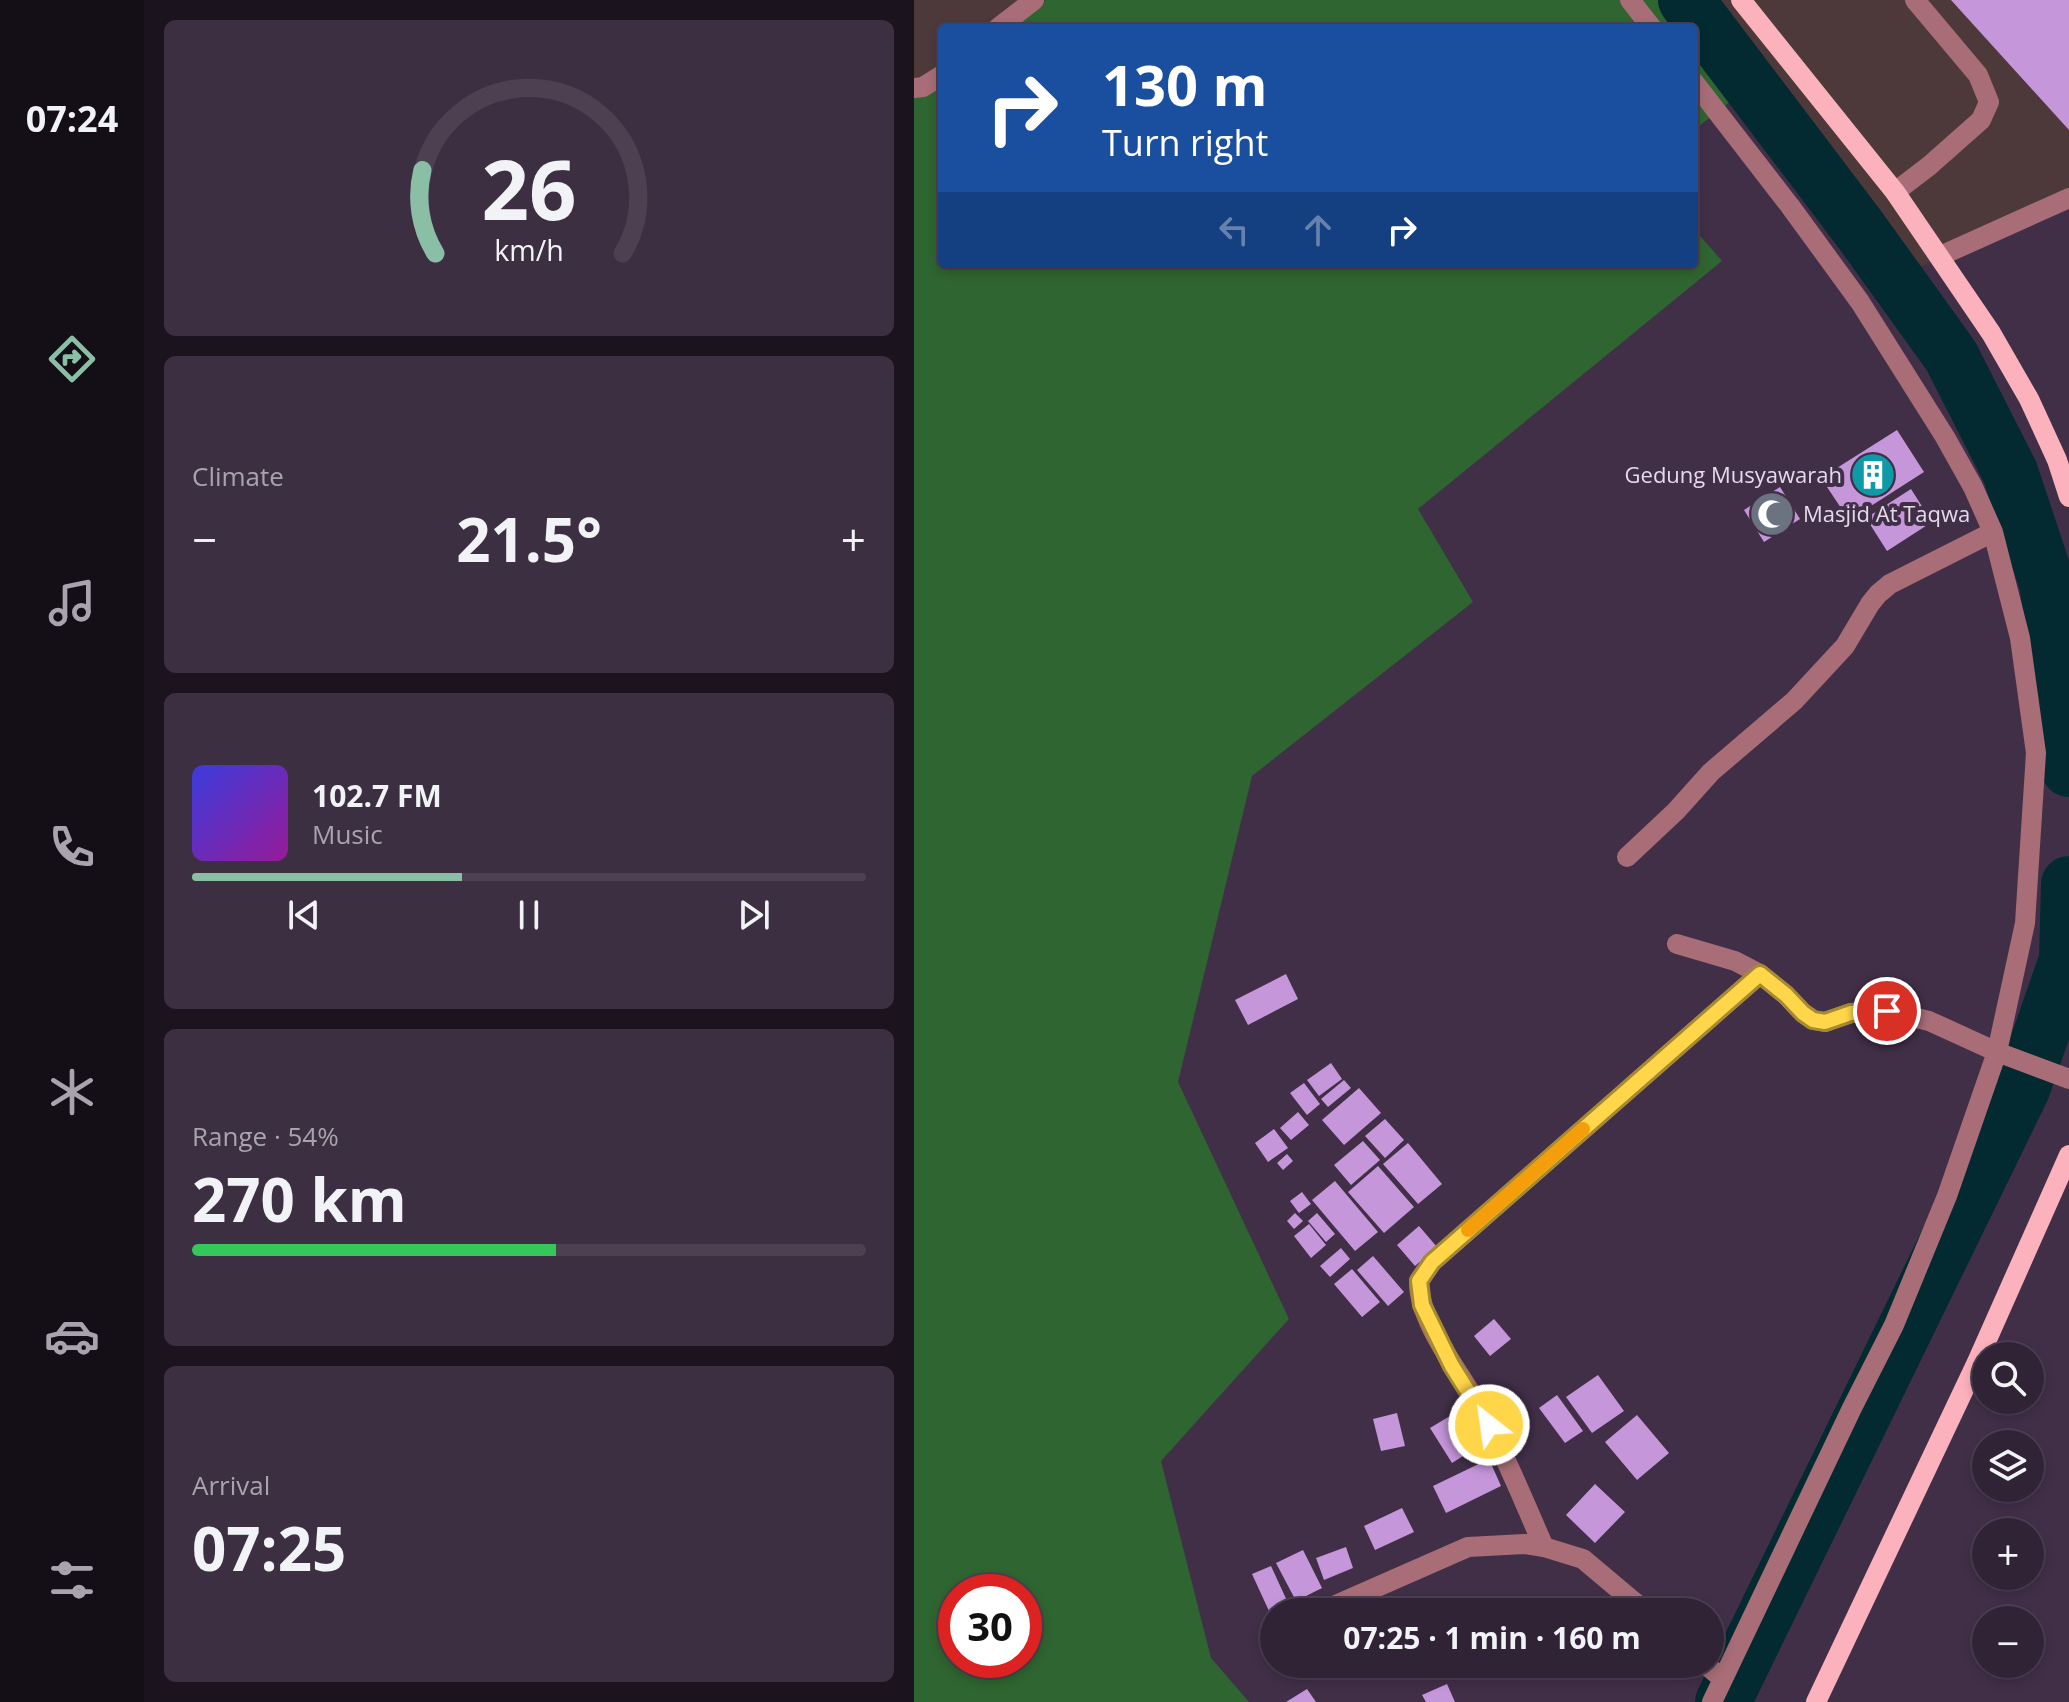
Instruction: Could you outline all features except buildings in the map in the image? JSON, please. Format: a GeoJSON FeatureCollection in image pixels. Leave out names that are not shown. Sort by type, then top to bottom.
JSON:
{"type":"FeatureCollection","features":[{"type":"Feature","properties":{"kind":"main road"},"geometry":{"type":"LineString","coordinates":[[1741,0],[1895,192],[1940,256],[1999,346],[2063,455],[2069,497]]}},
{"type":"Feature","properties":{"kind":"main road"},"geometry":{"type":"LineString","coordinates":[[1816,1702],[1977,1362],[2069,1155]]}},
{"type":"Feature","properties":{"kind":"street"},"geometry":{"type":"LineString","coordinates":[[1003,24],[1034,0]]}},
{"type":"Feature","properties":{"kind":"street"},"geometry":{"type":"LineString","coordinates":[[1630,0],[1649,24]]}},
{"type":"Feature","properties":{"kind":"street"},"geometry":{"type":"LineString","coordinates":[[1895,192],[1981,120],[1989,102],[1978,75],[1915,0]]}},
{"type":"Feature","properties":{"kind":"street"},"geometry":{"type":"LineString","coordinates":[[914,88],[923,87],[938,78]]}},
{"type":"Feature","properties":{"kind":"street"},"geometry":{"type":"LineString","coordinates":[[1698,87],[1860,302],[1973,487],[1993,532],[2020,638],[2036,753],[2025,923],[1997,1052],[1947,1196],[1894,1325],[1712,1702]]}},
{"type":"Feature","properties":{"kind":"street"},"geometry":{"type":"LineString","coordinates":[[1940,256],[2069,198]]}},
{"type":"Feature","properties":{"kind":"street"},"geometry":{"type":"LineString","coordinates":[[1627,857],[1676,811],[1711,772],[1794,701],[1845,646],[1878,594],[1890,584],[1993,532]]}},
{"type":"Feature","properties":{"kind":"street"},"geometry":{"type":"LineString","coordinates":[[1677,944],[1735,961],[1760,974],[1813,1020],[1825,1022],[1851,1013],[1887,1011],[1929,1021],[1997,1052],[2065,1077]]}},
{"type":"Feature","properties":{"kind":"street"},"geometry":{"type":"LineString","coordinates":[[1544,1547],[1492,1430],[1452,1366],[1422,1305],[1419,1281],[1432,1262],[1760,974]]}},
{"type":"Feature","properties":{"kind":"street"},"geometry":{"type":"LineString","coordinates":[[1352,1598],[1468,1547],[1524,1544],[1583,1559],[1629,1598]]}},
{"type":"Feature","properties":{"kind":"shaded area"},"geometry":{"type":"Polygon","coordinates":[[[914,0],[1046,0],[1013,24],[938,24],[938,79],[914,97],[914,0]]]}},
{"type":"Feature","properties":{"kind":"shaded area"},"geometry":{"type":"Polygon","coordinates":[[[1699,0],[2069,0],[2069,204],[1892,279],[1759,79],[1699,0]]]}},
{"type":"Feature","properties":{"kind":"green space"},"geometry":{"type":"Polygon","coordinates":[[[1046,0],[1699,0],[1759,79],[1698,127],[1698,24],[1013,24],[1046,0]]]}},
{"type":"Feature","properties":{"kind":"green space"},"geometry":{"type":"Polygon","coordinates":[[[938,79],[938,268],[1698,268],[1698,234],[1722,261],[1418,509],[1473,602],[1252,776],[1178,1082],[1289,1319],[1161,1461],[1211,1658],[1249,1702],[914,1702],[914,97],[938,79]]]}},
{"type":"Feature","properties":{"kind":"waterway"},"geometry":{"type":"LineString","coordinates":[[1686,0],[1861,231],[1951,356],[2010,472],[2047,583],[2066,701],[2069,769]]}},
{"type":"Feature","properties":{"kind":"waterway"},"geometry":{"type":"LineString","coordinates":[[1723,1702],[2022,1089],[2067,960],[2069,884]]}},
{"type":"Feature","properties":{"kind":"slow traffic"},"geometry":{"type":"LineString","coordinates":[[1468,1230],[1583,1129]]}},
{"type":"Feature","properties":{"kind":"place","name":"Gedung Musyawarah"},"geometry":{"type":"Point","coordinates":[1873,475]}},
{"type":"Feature","properties":{"kind":"place","name":"Masjid At Taqwa"},"geometry":{"type":"Point","coordinates":[1772,514]}},
{"type":"Feature","properties":{"kind":"route"},"geometry":{"type":"LineString","coordinates":[[1489,1425],[1452,1366],[1422,1305],[1419,1281],[1432,1262],[1760,974],[1813,1020],[1825,1022],[1851,1013],[1887,1011]]}}]}
